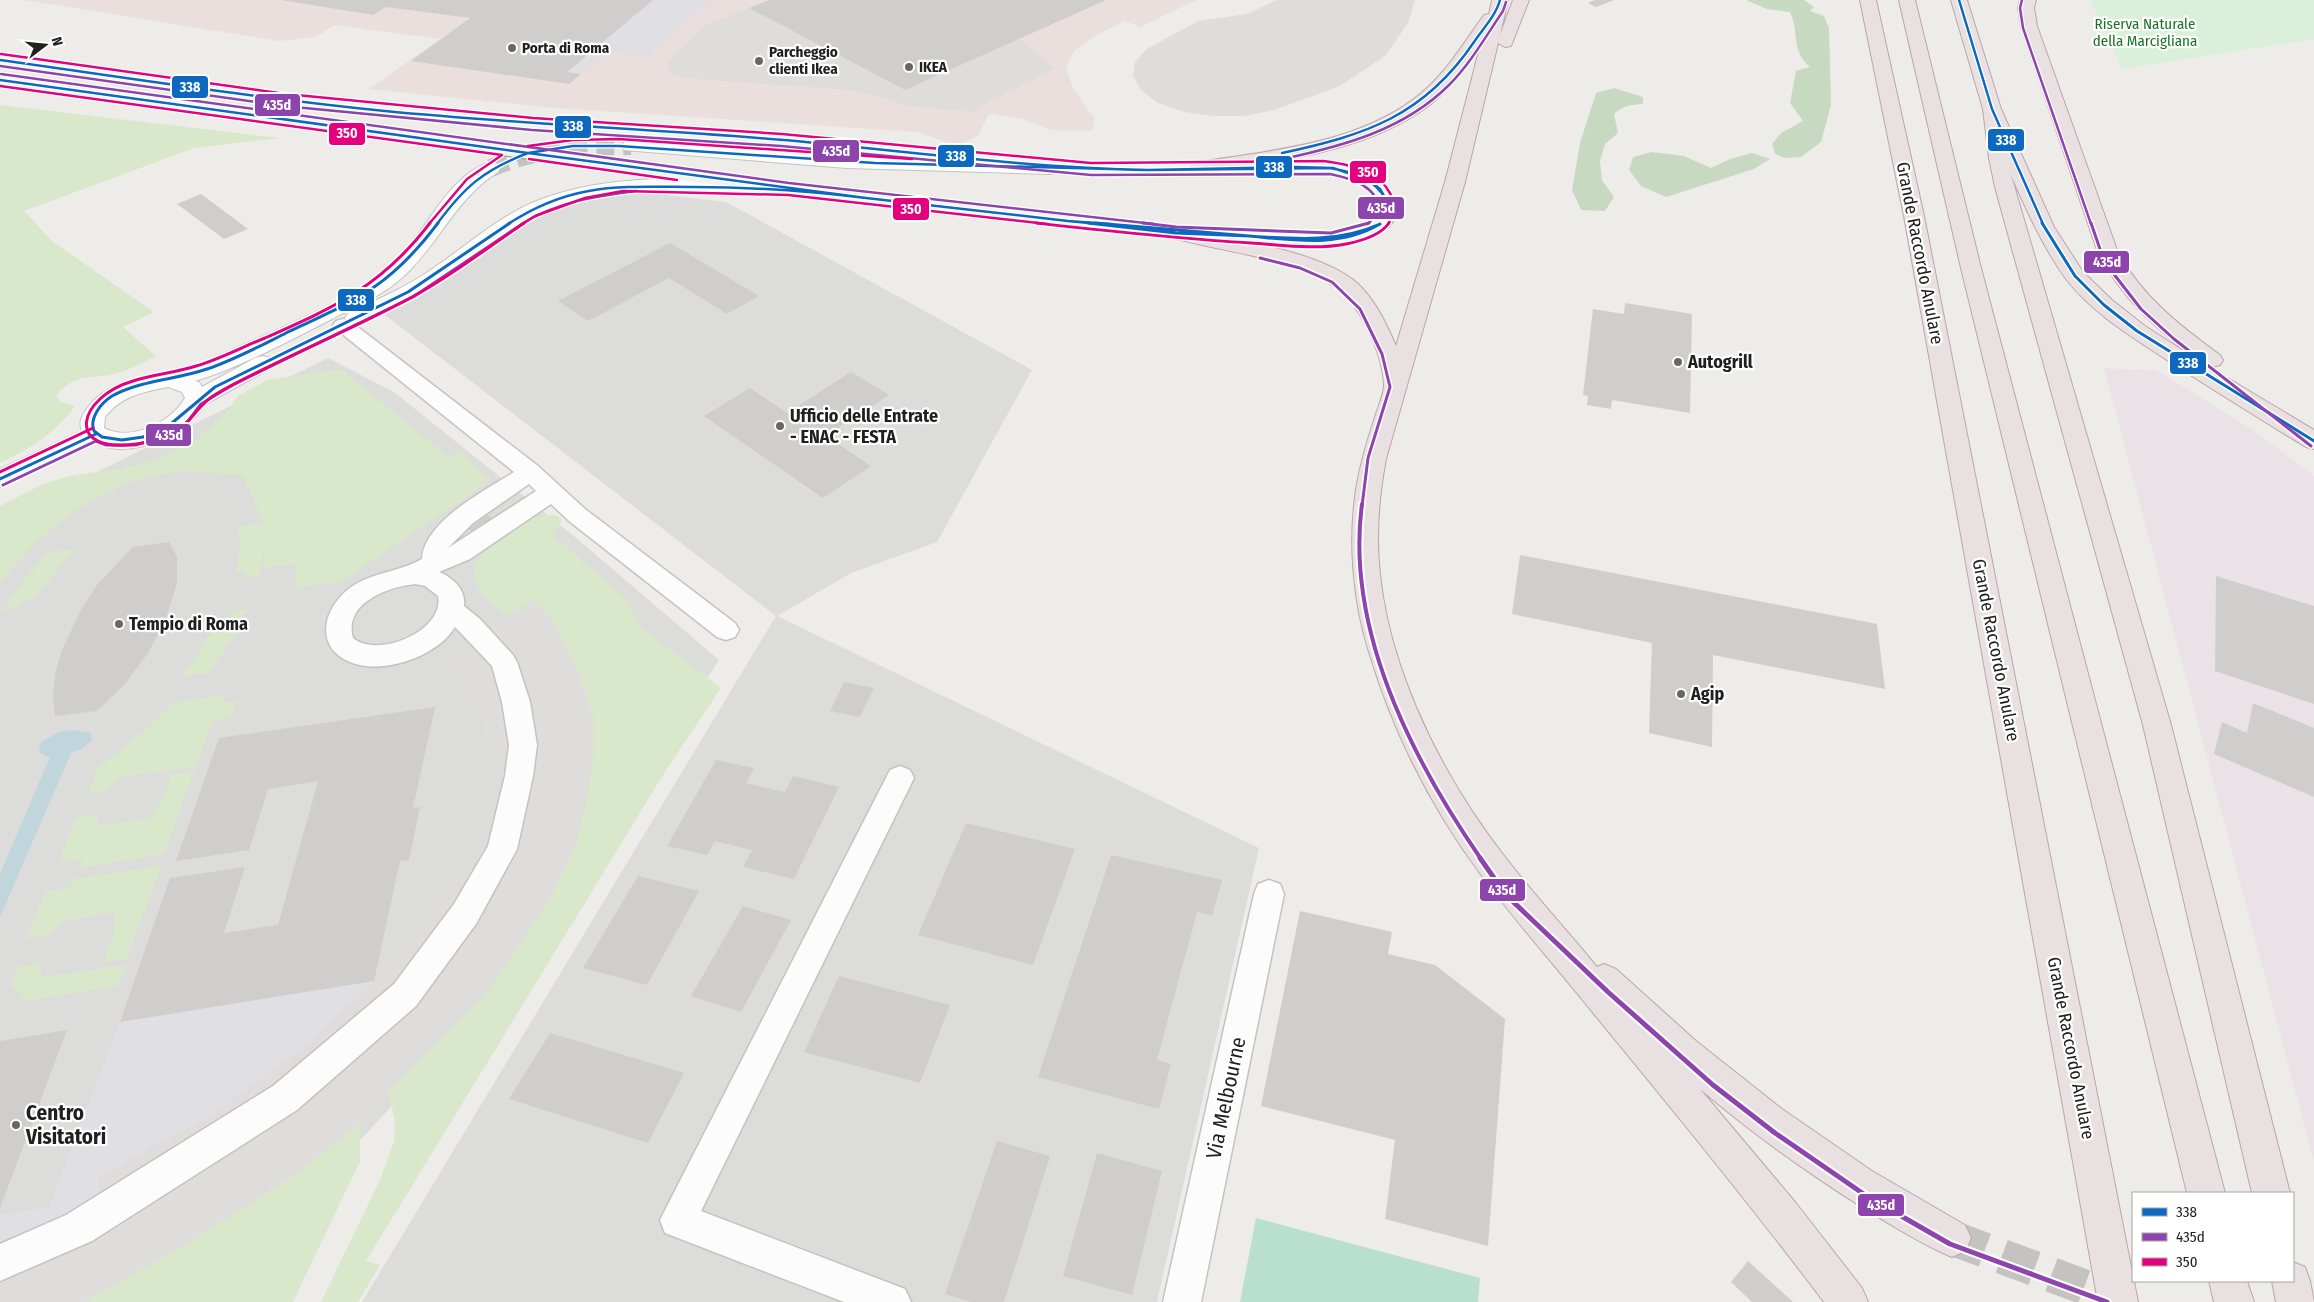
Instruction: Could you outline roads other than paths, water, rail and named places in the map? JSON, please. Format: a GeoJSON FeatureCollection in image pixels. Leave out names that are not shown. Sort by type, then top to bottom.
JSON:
{"type":"FeatureCollection","features":[{"type":"Feature","properties":{"kind":"highway"},"geometry":{"type":"LineString","coordinates":[[1455,182],[1492,75],[1521,0]]}},
{"type":"Feature","properties":{"kind":"highway"},"geometry":{"type":"LineString","coordinates":[[1907,0],[2206,1192]]}},
{"type":"Feature","properties":{"kind":"highway"},"geometry":{"type":"LineString","coordinates":[[1959,0],[1992,109],[2044,227],[2067,265],[2082,285],[2104,306],[2137,331],[2215,382],[2314,441]]}},
{"type":"Feature","properties":{"kind":"highway"},"geometry":{"type":"LineString","coordinates":[[2028,0],[2026,8],[2029,26],[2107,250],[2118,272],[2130,290],[2153,314],[2232,376],[2290,426]]}},
{"type":"Feature","properties":{"kind":"highway"},"geometry":{"type":"LineString","coordinates":[[1499,4],[1455,182],[1374,459],[1365,526],[1366,562],[1376,629],[1391,678],[1425,758],[1460,819],[1511,890],[1782,1215],[1848,1302]]}},
{"type":"Feature","properties":{"kind":"highway"},"geometry":{"type":"LineString","coordinates":[[1198,168],[1306,149],[1381,126],[1409,111],[1445,80],[1499,4]]}},
{"type":"Feature","properties":{"kind":"highway","name":"Grande Raccordo Anulare"},"geometry":{"type":"LineString","coordinates":[[1871,13],[1916,226],[2118,1302]]}},
{"type":"Feature","properties":{"kind":"highway"},"geometry":{"type":"LineString","coordinates":[[1992,109],[1998,158],[2004,187],[2156,724],[2271,1192]]}},
{"type":"Feature","properties":{"kind":"highway"},"geometry":{"type":"LineString","coordinates":[[1176,232],[1295,260],[1317,267],[1336,277],[1355,293],[1373,318],[1388,352],[1396,387]]}},
{"type":"Feature","properties":{"kind":"highway"},"geometry":{"type":"LineString","coordinates":[[1511,890],[1612,987],[1717,1080],[1779,1128],[1857,1182],[1914,1218],[1952,1238]]}},
{"type":"Feature","properties":{"kind":"highway"},"geometry":{"type":"LineString","coordinates":[[2228,1282],[2234,1302]]}},
{"type":"Feature","properties":{"kind":"highway"},"geometry":{"type":"LineString","coordinates":[[2291,1282],[2296,1302]]}},
{"type":"Feature","properties":{"kind":"main road"},"geometry":{"type":"LineString","coordinates":[[0,60],[265,97],[386,111],[533,124],[762,139],[1091,169],[1318,167],[1340,169],[1364,177],[1378,187],[1385,196],[1388,212],[1382,223],[1373,228],[1354,235],[1332,239],[1176,232],[788,189],[0,80]]}},
{"type":"Feature","properties":{"kind":"street"},"geometry":{"type":"LineString","coordinates":[[631,146],[847,162],[1091,169]]}},
{"type":"Feature","properties":{"kind":"street"},"geometry":{"type":"LineString","coordinates":[[491,168],[462,189],[402,267],[377,287],[256,347],[200,372],[170,380],[139,384],[108,399],[98,408],[92,418],[92,427],[96,434],[106,439],[120,440],[153,434],[182,419],[196,400],[249,369],[388,303],[432,278],[482,242],[532,210],[555,200],[595,189],[638,184],[788,189]]}},
{"type":"Feature","properties":{"kind":"street"},"geometry":{"type":"LineString","coordinates":[[343,324],[530,472],[577,515],[726,630]]}},
{"type":"Feature","properties":{"kind":"street"},"geometry":{"type":"LineString","coordinates":[[170,380],[191,386],[196,392],[196,400]]}},
{"type":"Feature","properties":{"kind":"street"},"geometry":{"type":"LineString","coordinates":[[0,479],[96,434]]}},
{"type":"Feature","properties":{"kind":"street"},"geometry":{"type":"LineString","coordinates":[[425,569],[445,533],[530,472]]}},
{"type":"Feature","properties":{"kind":"street"},"geometry":{"type":"LineString","coordinates":[[425,569],[441,581],[450,593],[451,609],[446,620],[436,632],[407,650],[390,654],[359,654],[347,649],[339,641],[336,631],[338,620],[345,608],[355,598],[384,581],[425,569],[461,553],[552,492]]}},
{"type":"Feature","properties":{"kind":"street"},"geometry":{"type":"LineString","coordinates":[[0,1263],[79,1228],[285,1098],[405,994],[465,914],[502,849],[519,776],[523,745],[516,702],[504,662],[471,626],[451,609]]}},
{"type":"Feature","properties":{"kind":"street"},"geometry":{"type":"LineString","coordinates":[[892,1302],[678,1220],[900,778]]}},
{"type":"Feature","properties":{"kind":"street","name":"Via Melbourne"},"geometry":{"type":"LineString","coordinates":[[1182,1302],[1269,894]]}},
{"type":"Feature","properties":{"kind":"water"},"geometry":{"type":"Polygon","coordinates":[[[72,730],[91,733],[92,740],[81,749],[71,753],[0,917],[0,874],[50,757],[43,755],[39,751],[41,742],[60,732],[72,730]]]}},
{"type":"Feature","properties":{"kind":"tunnel"},"geometry":{"type":"LineString","coordinates":[[491,168],[525,156],[560,150],[631,146]]}},
{"type":"Feature","properties":{"kind":"tunnel"},"geometry":{"type":"LineString","coordinates":[[1952,1238],[2125,1302]]}},
{"type":"Feature","properties":{"kind":"place","name":"Porta di Roma"},"geometry":{"type":"Point","coordinates":[512,48]}},
{"type":"Feature","properties":{"kind":"place","name":"Parcheggio clienti Ikea"},"geometry":{"type":"Point","coordinates":[759,61]}},
{"type":"Feature","properties":{"kind":"place","name":"IKEA"},"geometry":{"type":"Point","coordinates":[909,67]}},
{"type":"Feature","properties":{"kind":"place","name":"Autogrill"},"geometry":{"type":"Point","coordinates":[1678,362]}},
{"type":"Feature","properties":{"kind":"place","name":"Ufficio delle Entrate - ENAC - FESTA"},"geometry":{"type":"Point","coordinates":[780,426]}},
{"type":"Feature","properties":{"kind":"place","name":"Tempio di Roma"},"geometry":{"type":"Point","coordinates":[119,624]}},
{"type":"Feature","properties":{"kind":"place","name":"Agip"},"geometry":{"type":"Point","coordinates":[1681,694]}},
{"type":"Feature","properties":{"kind":"place","name":"Centro Visitatori"},"geometry":{"type":"Point","coordinates":[16,1125]}},
{"type":"Feature","properties":{"kind":"park label","name":"Riserva Naturale della Marcigliana"},"geometry":{"type":"Point","coordinates":[2145,32]}}]}
